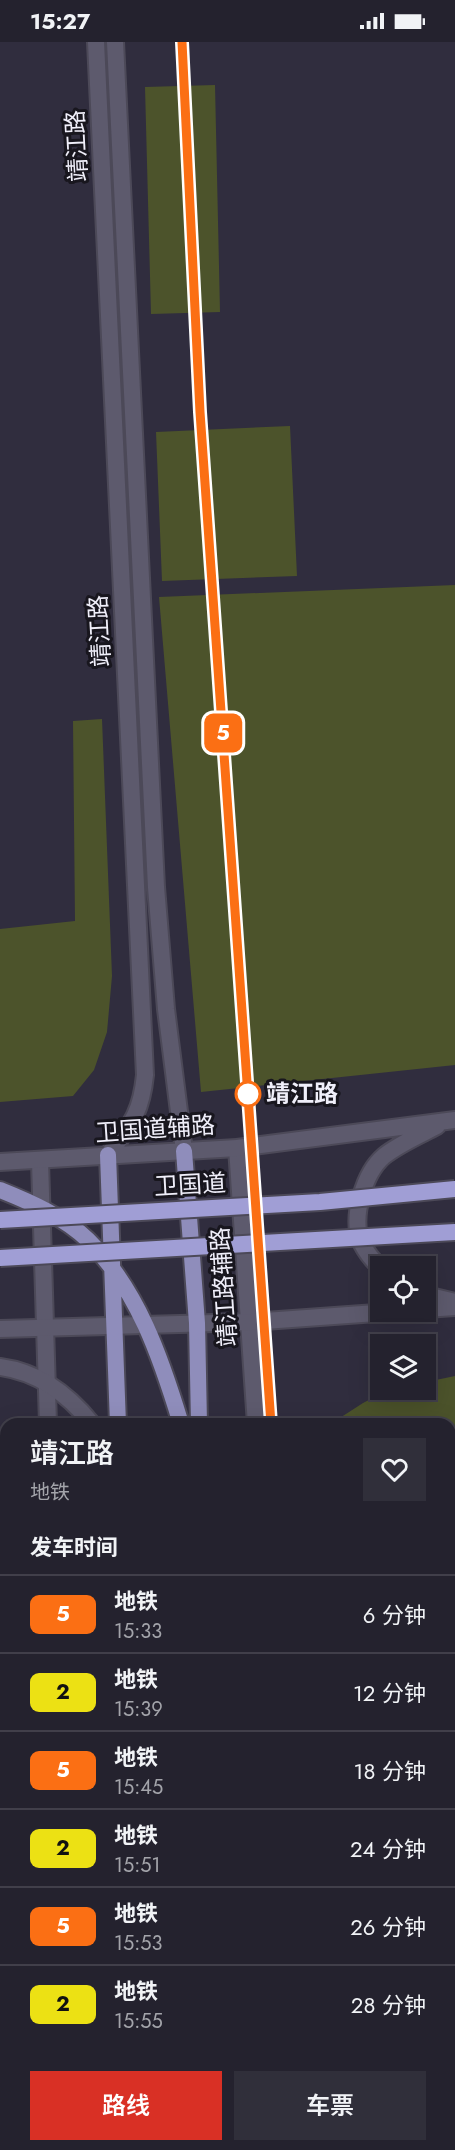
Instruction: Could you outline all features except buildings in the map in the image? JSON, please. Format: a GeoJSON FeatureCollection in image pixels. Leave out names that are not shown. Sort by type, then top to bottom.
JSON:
{"type":"FeatureCollection","features":[{"type":"Feature","properties":{"kind":"highway","name":"卫国道"},"geometry":{"type":"LineString","coordinates":[[0,1220],[320,1202],[455,1189]]}},
{"type":"Feature","properties":{"kind":"highway"},"geometry":{"type":"LineString","coordinates":[[0,1258],[455,1232]]}},
{"type":"Feature","properties":{"kind":"main road","name":"靖江路"},"geometry":{"type":"LineString","coordinates":[[96,42],[145,1075],[142,1102],[135,1119],[108,1155]]}},
{"type":"Feature","properties":{"kind":"main road","name":"靖江路"},"geometry":{"type":"LineString","coordinates":[[115,42],[156,887],[166,1009],[184,1151],[197,1323],[200,1418]]}},
{"type":"Feature","properties":{"kind":"main road","name":"卫国道辅路"},"geometry":{"type":"LineString","coordinates":[[0,1162],[237,1148],[450,1120]]}},
{"type":"Feature","properties":{"kind":"main road"},"geometry":{"type":"LineString","coordinates":[[372,1256],[360,1239],[359,1209],[363,1186],[372,1170],[384,1156],[450,1120]]}},
{"type":"Feature","properties":{"kind":"main road","name":"靖江路辅路"},"geometry":{"type":"LineString","coordinates":[[237,1148],[251,1322],[256,1418]]}},
{"type":"Feature","properties":{"kind":"main road"},"geometry":{"type":"LineString","coordinates":[[108,1155],[118,1418]]}},
{"type":"Feature","properties":{"kind":"main road"},"geometry":{"type":"LineString","coordinates":[[40,1161],[43,1328],[48,1418]]}},
{"type":"Feature","properties":{"kind":"main road"},"geometry":{"type":"LineString","coordinates":[[0,1190],[41,1208],[87,1239],[112,1270],[135,1303],[170,1389],[179,1418]]}},
{"type":"Feature","properties":{"kind":"main road"},"geometry":{"type":"LineString","coordinates":[[436,1297],[455,1302]]}},
{"type":"Feature","properties":{"kind":"main road"},"geometry":{"type":"LineString","coordinates":[[436,1308],[455,1307]]}},
{"type":"Feature","properties":{"kind":"main road"},"geometry":{"type":"LineString","coordinates":[[0,1329],[251,1322],[370,1313]]}},
{"type":"Feature","properties":{"kind":"main road"},"geometry":{"type":"LineString","coordinates":[[0,1366],[17,1369],[46,1382],[76,1404],[87,1418]]}},
{"type":"Feature","properties":{"kind":"green space"},"geometry":{"type":"Polygon","coordinates":[[[215,85],[220,312],[151,314],[145,87],[215,85]]]}},
{"type":"Feature","properties":{"kind":"green space"},"geometry":{"type":"Polygon","coordinates":[[[290,426],[297,576],[162,581],[156,432],[290,426]]]}},
{"type":"Feature","properties":{"kind":"green space"},"geometry":{"type":"Polygon","coordinates":[[[455,585],[455,1065],[201,1092],[159,597],[455,585]]]}},
{"type":"Feature","properties":{"kind":"green space"},"geometry":{"type":"Polygon","coordinates":[[[102,719],[112,976],[107,1032],[94,1070],[73,1096],[0,1102],[0,929],[75,921],[73,721],[102,719]]]}},
{"type":"Feature","properties":{"kind":"green space"},"geometry":{"type":"Polygon","coordinates":[[[455,1376],[455,1418],[340,1418],[370,1399],[436,1400],[436,1380],[455,1376]]]}},
{"type":"Feature","properties":{"kind":"metro line","name":"5"},"geometry":{"type":"LineString","coordinates":[[182,42],[200,412],[271,1418]]}},
{"type":"Feature","properties":{"kind":"place","name":"靖江路"},"geometry":{"type":"Point","coordinates":[248,1094]}}]}
